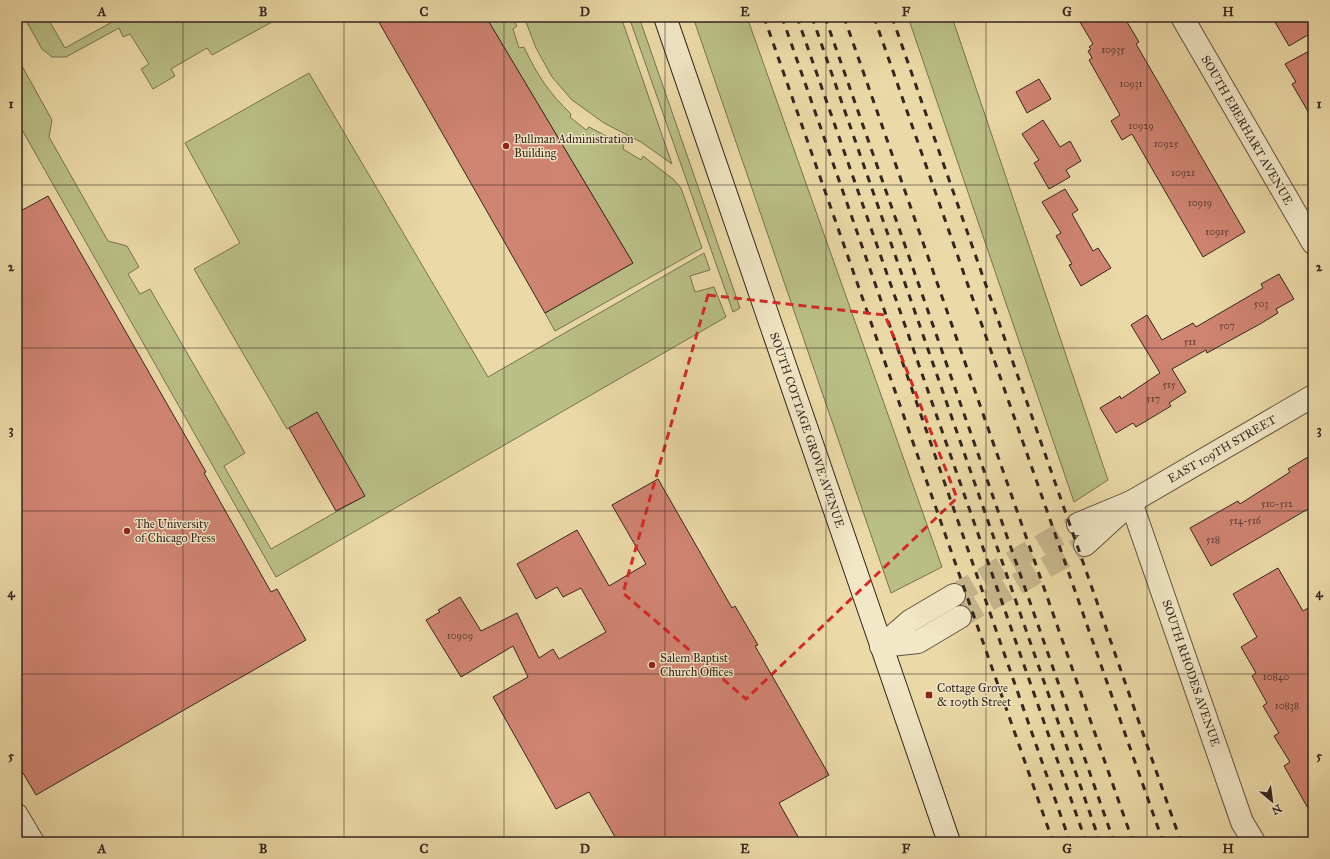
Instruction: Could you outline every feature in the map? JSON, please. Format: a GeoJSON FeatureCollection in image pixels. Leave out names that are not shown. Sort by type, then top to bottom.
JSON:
{"type":"FeatureCollection","features":[{"type":"Feature","properties":{"kind":"street","name":"SOUTH COTTAGE GROVE AVENUE"},"geometry":{"type":"LineString","coordinates":[[664,17],[949,842]]}},
{"type":"Feature","properties":{"kind":"street","name":"SOUTH EBERHART AVENUE"},"geometry":{"type":"LineString","coordinates":[[1182,17],[1313,243]]}},
{"type":"Feature","properties":{"kind":"street","name":"EAST 109TH STREET"},"geometry":{"type":"LineString","coordinates":[[1078,524],[1131,502],[1313,396]]}},
{"type":"Feature","properties":{"kind":"street","name":"EAST 109TH STREET"},"geometry":{"type":"LineString","coordinates":[[1085,545],[1131,502]]}},
{"type":"Feature","properties":{"kind":"street","name":"SOUTH RHODES AVENUE"},"geometry":{"type":"LineString","coordinates":[[1131,502],[1242,822],[1254,842]]}},
{"type":"Feature","properties":{"kind":"street"},"geometry":{"type":"LineString","coordinates":[[881,646],[910,621],[954,595]]}},
{"type":"Feature","properties":{"kind":"street"},"geometry":{"type":"LineString","coordinates":[[881,646],[918,642],[960,617]]}},
{"type":"Feature","properties":{"kind":"street"},"geometry":{"type":"LineString","coordinates":[[17,815],[32,842]]}},
{"type":"Feature","properties":{"kind":"highlighted area"},"geometry":{"type":"Polygon","coordinates":[[[708,295],[885,315],[957,498],[746,699],[623,593],[708,295]]]}},
{"type":"Feature","properties":{"kind":"green space"},"geometry":{"type":"Polygon","coordinates":[[[24,17],[47,17],[65,48],[121,17],[281,17],[212,55],[207,48],[171,69],[175,76],[153,89],[141,69],[149,64],[130,34],[123,37],[119,28],[66,57],[52,57],[42,49],[24,17]]]}},
{"type":"Feature","properties":{"kind":"green space"},"geometry":{"type":"Polygon","coordinates":[[[486,17],[512,17],[517,26],[513,29],[519,48],[524,47],[544,83],[556,99],[571,114],[570,117],[586,130],[589,127],[624,145],[623,149],[641,160],[643,156],[673,179],[681,188],[702,248],[555,331],[545,313],[633,263],[486,17]]]}},
{"type":"Feature","properties":{"kind":"green space"},"geometry":{"type":"Polygon","coordinates":[[[524,17],[621,17],[672,164],[641,142],[604,123],[572,100],[552,77],[536,48],[524,17]]]}},
{"type":"Feature","properties":{"kind":"green space"},"geometry":{"type":"Polygon","coordinates":[[[629,17],[639,17],[740,308],[733,312],[629,17]]]}},
{"type":"Feature","properties":{"kind":"green space"},"geometry":{"type":"Polygon","coordinates":[[[693,17],[747,17],[942,567],[891,593],[693,17]]]}},
{"type":"Feature","properties":{"kind":"green space"},"geometry":{"type":"Polygon","coordinates":[[[908,17],[952,17],[1108,480],[1074,502],[908,17]]]}},
{"type":"Feature","properties":{"kind":"green space"},"geometry":{"type":"Polygon","coordinates":[[[17,57],[52,120],[49,137],[108,241],[127,246],[139,267],[128,274],[140,294],[150,289],[245,453],[224,466],[271,549],[364,496],[317,413],[287,429],[194,269],[240,243],[185,143],[309,73],[488,377],[704,253],[710,270],[690,276],[695,292],[714,287],[726,317],[276,577],[17,121],[17,57]]]}},
{"type":"Feature","properties":{"kind":"building","name":"Pullman Administration Building"},"geometry":{"type":"Polygon","coordinates":[[[376,17],[486,17],[633,263],[545,313],[376,17]]]}},
{"type":"Feature","properties":{"kind":"building"},"geometry":{"type":"Polygon","coordinates":[[[1077,17],[1124,17],[1139,42],[1136,44],[1245,232],[1203,257],[1132,134],[1122,140],[1111,121],[1120,115],[1089,60],[1092,58],[1088,51],[1091,49],[1089,47],[1093,44],[1077,17]]]}},
{"type":"Feature","properties":{"kind":"building"},"geometry":{"type":"Polygon","coordinates":[[[1272,17],[1313,17],[1313,32],[1289,46],[1272,17]]]}},
{"type":"Feature","properties":{"kind":"building"},"geometry":{"type":"Polygon","coordinates":[[[1313,49],[1313,120],[1292,84],[1296,82],[1285,64],[1313,49]]]}},
{"type":"Feature","properties":{"kind":"building"},"geometry":{"type":"Polygon","coordinates":[[[1039,79],[1051,99],[1027,113],[1016,92],[1039,79]]]}},
{"type":"Feature","properties":{"kind":"building"},"geometry":{"type":"Polygon","coordinates":[[[1043,120],[1060,147],[1070,141],[1081,161],[1066,170],[1070,177],[1049,189],[1034,163],[1039,160],[1022,134],[1043,120]]]}},
{"type":"Feature","properties":{"kind":"building"},"geometry":{"type":"Polygon","coordinates":[[[1065,189],[1078,210],[1072,214],[1093,251],[1098,248],[1111,268],[1081,286],[1069,265],[1072,264],[1056,236],[1061,233],[1042,202],[1065,189]]]}},
{"type":"Feature","properties":{"kind":"building","name":"The University of Chicago Press"},"geometry":{"type":"Polygon","coordinates":[[[48,196],[206,472],[204,473],[271,592],[277,589],[306,640],[36,795],[17,763],[17,213],[48,196]]]}},
{"type":"Feature","properties":{"kind":"building"},"geometry":{"type":"Polygon","coordinates":[[[1279,274],[1294,299],[1276,309],[1278,313],[1260,324],[1207,353],[1206,350],[1172,369],[1186,392],[1169,403],[1171,406],[1136,427],[1133,423],[1116,433],[1100,408],[1120,396],[1121,399],[1160,373],[1131,325],[1147,315],[1162,340],[1193,323],[1196,327],[1263,288],[1261,284],[1279,274]]]}},
{"type":"Feature","properties":{"kind":"building"},"geometry":{"type":"Polygon","coordinates":[[[317,412],[365,496],[336,511],[289,428],[317,412]]]}},
{"type":"Feature","properties":{"kind":"building"},"geometry":{"type":"Polygon","coordinates":[[[1313,454],[1313,506],[1211,566],[1190,528],[1238,501],[1240,504],[1290,472],[1288,469],[1313,454]]]}},
{"type":"Feature","properties":{"kind":"building","name":"Salem Baptist Church Offices"},"geometry":{"type":"Polygon","coordinates":[[[658,479],[732,608],[735,606],[758,645],[755,646],[829,775],[779,803],[801,842],[618,842],[589,792],[556,809],[493,697],[528,677],[513,646],[461,677],[426,620],[440,612],[438,610],[460,597],[481,631],[517,613],[539,658],[553,649],[559,659],[606,632],[581,588],[563,597],[557,587],[536,599],[517,564],[577,530],[609,586],[646,564],[612,505],[658,479]]]}},
{"type":"Feature","properties":{"kind":"building"},"geometry":{"type":"Polygon","coordinates":[[[1278,568],[1303,611],[1313,605],[1313,817],[1284,766],[1290,762],[1274,736],[1279,733],[1263,706],[1267,703],[1252,676],[1256,673],[1241,647],[1257,637],[1233,594],[1278,568]]]}},
{"type":"Feature","properties":{"kind":"tunnel"},"geometry":{"type":"LineString","coordinates":[[954,595],[1078,524]]}},
{"type":"Feature","properties":{"kind":"tunnel"},"geometry":{"type":"LineString","coordinates":[[960,617],[1085,545]]}},
{"type":"Feature","properties":{"kind":"railway"},"geometry":{"type":"LineString","coordinates":[[764,17],[1053,842]]}},
{"type":"Feature","properties":{"kind":"railway"},"geometry":{"type":"LineString","coordinates":[[782,17],[1070,842]]}},
{"type":"Feature","properties":{"kind":"railway"},"geometry":{"type":"LineString","coordinates":[[797,17],[1086,842]]}},
{"type":"Feature","properties":{"kind":"railway"},"geometry":{"type":"LineString","coordinates":[[812,17],[1100,842]]}},
{"type":"Feature","properties":{"kind":"railway"},"geometry":{"type":"LineString","coordinates":[[825,17],[1114,842]]}},
{"type":"Feature","properties":{"kind":"railway"},"geometry":{"type":"LineString","coordinates":[[844,17],[1133,842]]}},
{"type":"Feature","properties":{"kind":"railway"},"geometry":{"type":"LineString","coordinates":[[874,17],[1163,842]]}},
{"type":"Feature","properties":{"kind":"railway"},"geometry":{"type":"LineString","coordinates":[[892,17],[1181,842]]}},
{"type":"Feature","properties":{"kind":"place","name":"Pullman Administration Building"},"geometry":{"type":"Point","coordinates":[506,146]}},
{"type":"Feature","properties":{"kind":"place","name":"The University of Chicago Press"},"geometry":{"type":"Point","coordinates":[127,531]}},
{"type":"Feature","properties":{"kind":"place","name":"Salem Baptist Church Offices"},"geometry":{"type":"Point","coordinates":[652,665]}},
{"type":"Feature","properties":{"kind":"place","name":"Cottage Grove & 109th Street"},"geometry":{"type":"Point","coordinates":[929,695]}}]}
